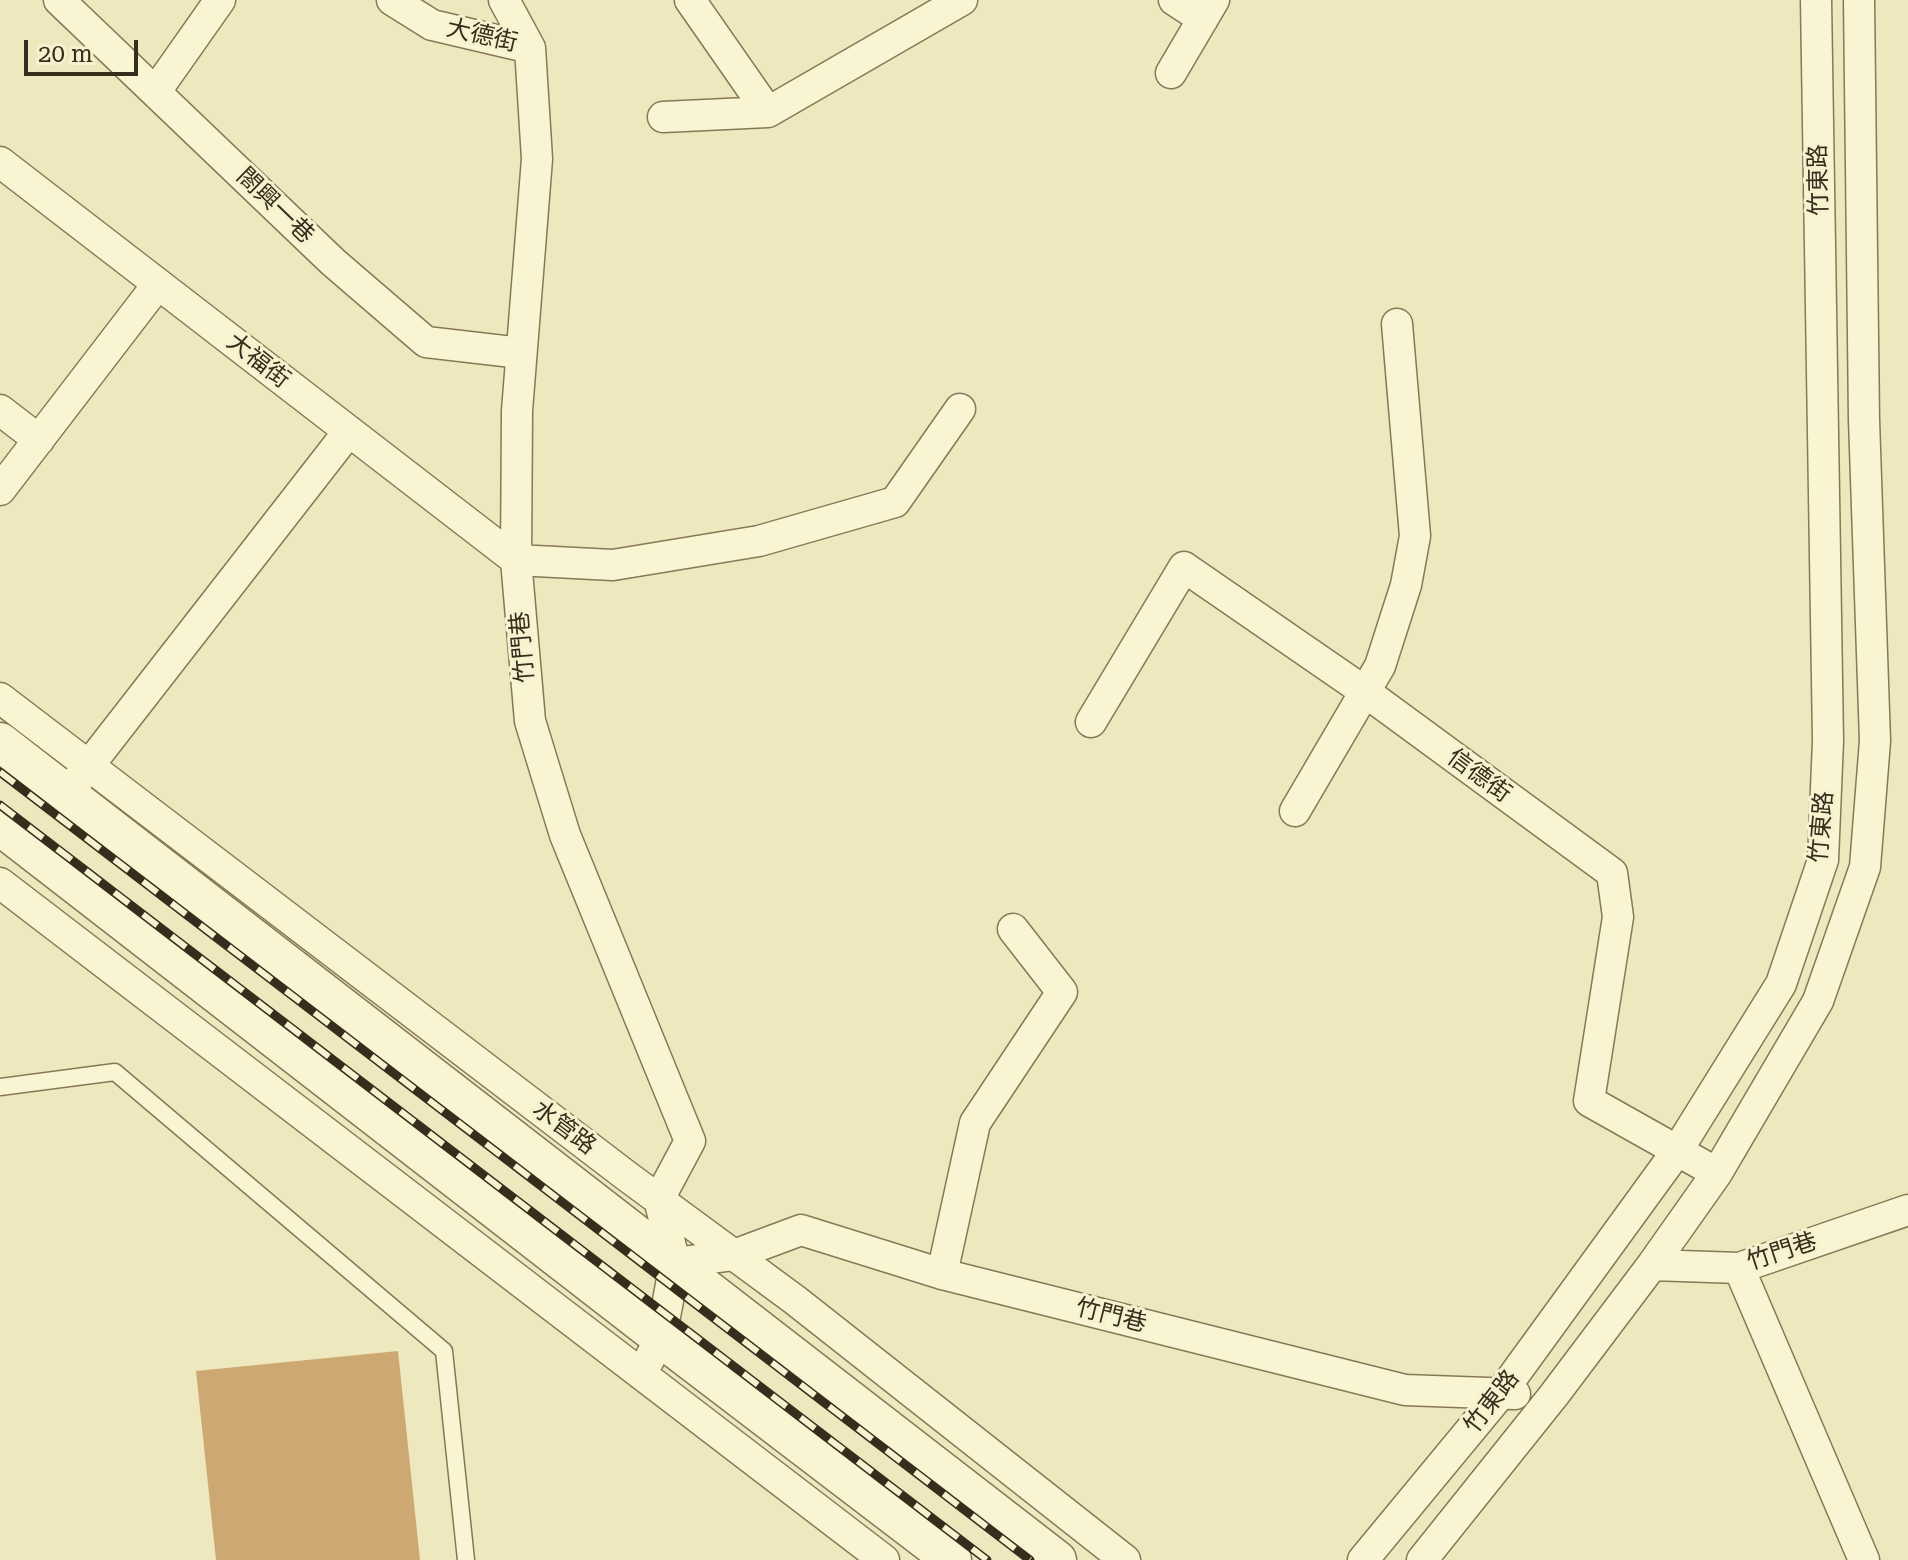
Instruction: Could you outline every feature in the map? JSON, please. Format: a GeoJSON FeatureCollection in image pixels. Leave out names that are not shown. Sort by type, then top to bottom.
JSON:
{"type":"FeatureCollection","features":[{"type":"Feature","properties":{"kind":"street","name":"閤興一巷"},"geometry":{"type":"LineString","coordinates":[[59,0],[333,262],[426,342],[521,353]]}},
{"type":"Feature","properties":{"kind":"street"},"geometry":{"type":"LineString","coordinates":[[156,91],[220,0]]}},
{"type":"Feature","properties":{"kind":"street","name":"大德街"},"geometry":{"type":"LineString","coordinates":[[392,0],[432,25],[530,48]]}},
{"type":"Feature","properties":{"kind":"street","name":"竹門巷"},"geometry":{"type":"LineString","coordinates":[[504,0],[530,48],[537,159],[517,411],[516,560],[530,721],[565,835],[690,1141],[659,1199]]}},
{"type":"Feature","properties":{"kind":"street"},"geometry":{"type":"LineString","coordinates":[[690,0],[768,112]]}},
{"type":"Feature","properties":{"kind":"street"},"geometry":{"type":"LineString","coordinates":[[663,117],[768,112],[962,0]]}},
{"type":"Feature","properties":{"kind":"street"},"geometry":{"type":"LineString","coordinates":[[1171,73],[1208,9],[1174,0]]}},
{"type":"Feature","properties":{"kind":"street","name":"竹東路"},"geometry":{"type":"LineString","coordinates":[[1363,1560],[1501,1393],[1677,1151],[1781,984],[1823,860],[1828,741],[1816,0]]}},
{"type":"Feature","properties":{"kind":"street","name":"竹東路"},"geometry":{"type":"LineString","coordinates":[[1422,1560],[1554,1395],[1717,1173],[1818,1001],[1865,867],[1875,741],[1864,420],[1859,0]]}},
{"type":"Feature","properties":{"kind":"street","name":"大福街"},"geometry":{"type":"LineString","coordinates":[[0,162],[516,560]]}},
{"type":"Feature","properties":{"kind":"street"},"geometry":{"type":"LineString","coordinates":[[0,490],[158,284]]}},
{"type":"Feature","properties":{"kind":"street"},"geometry":{"type":"LineString","coordinates":[[1295,811],[1380,666],[1406,585],[1415,536],[1397,324]]}},
{"type":"Feature","properties":{"kind":"street"},"geometry":{"type":"LineString","coordinates":[[516,560],[613,565],[759,541],[895,502],[960,409]]}},
{"type":"Feature","properties":{"kind":"street"},"geometry":{"type":"LineString","coordinates":[[0,410],[39,440]]}},
{"type":"Feature","properties":{"kind":"street"},"geometry":{"type":"LineString","coordinates":[[78,779],[349,431]]}},
{"type":"Feature","properties":{"kind":"street","name":"信德街"},"geometry":{"type":"LineString","coordinates":[[1091,722],[1184,567],[1364,691],[1612,873],[1618,917],[1589,1101],[1717,1173]]}},
{"type":"Feature","properties":{"kind":"street","name":"水管路"},"geometry":{"type":"LineString","coordinates":[[0,698],[78,779],[675,1263],[1057,1560]]}},
{"type":"Feature","properties":{"kind":"street","name":"水管路"},"geometry":{"type":"LineString","coordinates":[[0,742],[78,779],[659,1199],[1125,1560]]}},
{"type":"Feature","properties":{"kind":"street"},"geometry":{"type":"LineString","coordinates":[[0,826],[952,1560]]}},
{"type":"Feature","properties":{"kind":"street"},"geometry":{"type":"LineString","coordinates":[[0,883],[884,1560]]}},
{"type":"Feature","properties":{"kind":"street"},"geometry":{"type":"LineString","coordinates":[[942,1274],[975,1123],[1062,992],[1013,929]]}},
{"type":"Feature","properties":{"kind":"street"},"geometry":{"type":"LineString","coordinates":[[641,1374],[661,1338],[675,1263],[659,1199]]}},
{"type":"Feature","properties":{"kind":"street","name":"竹門巷"},"geometry":{"type":"LineString","coordinates":[[1652,1265],[1739,1268],[1908,1210]]}},
{"type":"Feature","properties":{"kind":"street","name":"竹門巷"},"geometry":{"type":"LineString","coordinates":[[675,1263],[734,1255],[801,1230],[942,1274],[1405,1390],[1554,1395]]}},
{"type":"Feature","properties":{"kind":"street"},"geometry":{"type":"LineString","coordinates":[[1739,1268],[1864,1560]]}},
{"type":"Feature","properties":{"kind":"lane"},"geometry":{"type":"LineString","coordinates":[[0,1087],[115,1072],[444,1351],[466,1560]]}},
{"type":"Feature","properties":{"kind":"building"},"geometry":{"type":"Polygon","coordinates":[[[398,1351],[420,1560],[216,1560],[196,1371],[398,1351]]]}},
{"type":"Feature","properties":{"kind":"railway"},"geometry":{"type":"LineString","coordinates":[[0,772],[1030,1560]]}},
{"type":"Feature","properties":{"kind":"railway"},"geometry":{"type":"LineString","coordinates":[[0,805],[987,1560]]}}]}
